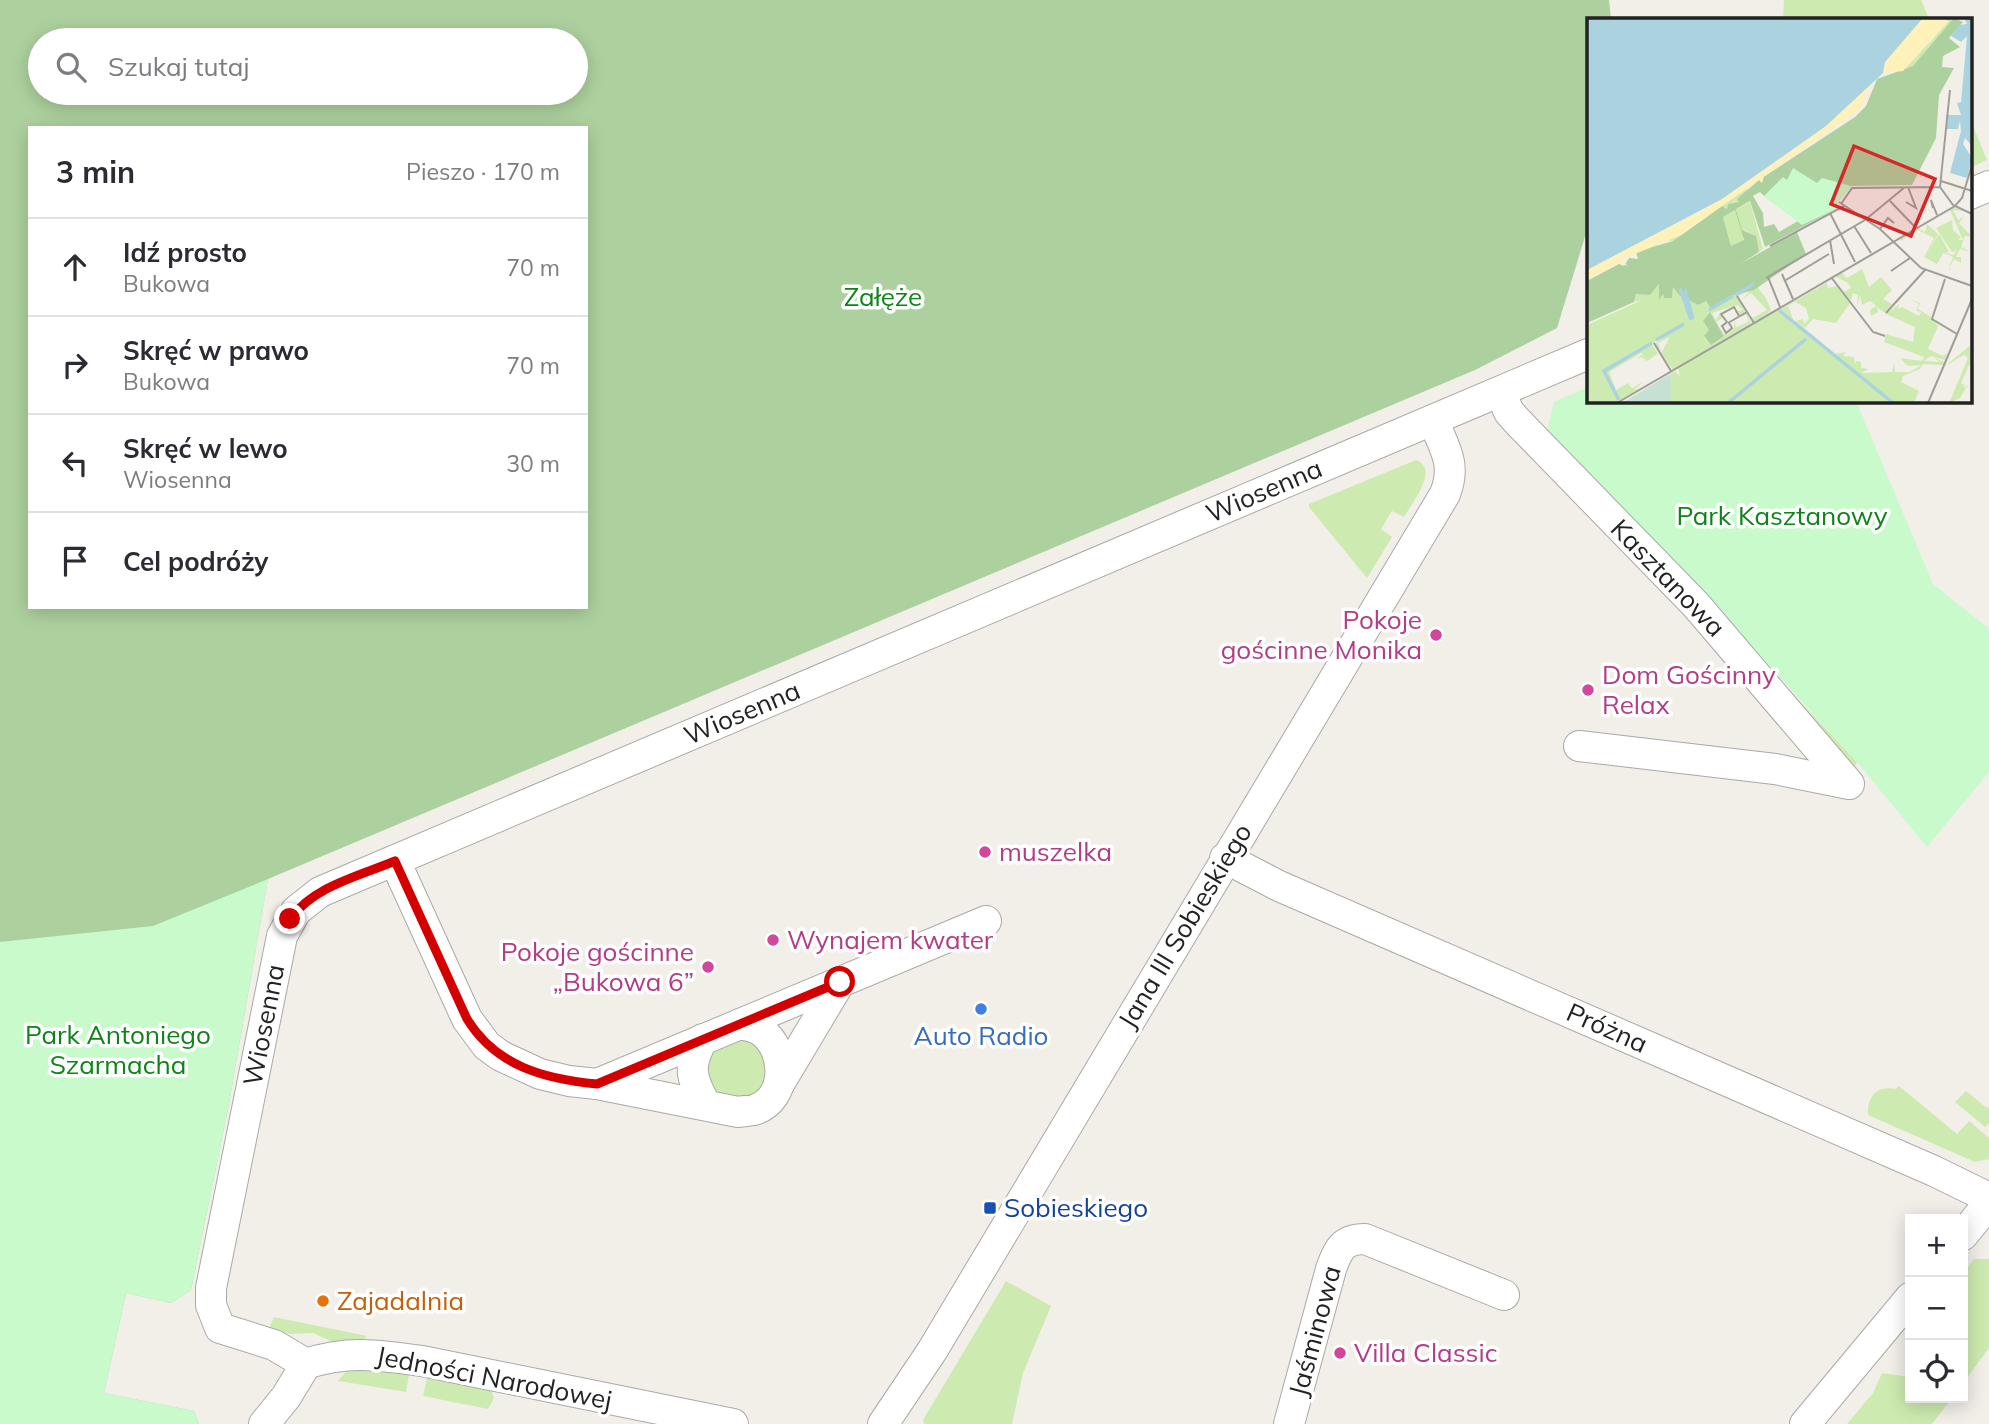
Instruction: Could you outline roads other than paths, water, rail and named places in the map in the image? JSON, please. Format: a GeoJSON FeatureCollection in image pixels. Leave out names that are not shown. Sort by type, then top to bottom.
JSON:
{"type":"FeatureCollection","features":[{"type":"Feature","properties":{"kind":"street"},"geometry":{"type":"LineString","coordinates":[[1972,193],[1989,186]]}},
{"type":"Feature","properties":{"kind":"street","name":"Wiosenna"},"geometry":{"type":"LineString","coordinates":[[306,1364],[274,1345],[220,1328],[211,1305],[211,1288],[282,936],[296,911],[311,898],[1587,354]]}},
{"type":"Feature","properties":{"kind":"street","name":"Kasztanowa"},"geometry":{"type":"LineString","coordinates":[[1500,392],[1517,421],[1696,605],[1849,783],[1775,769],[1579,746]]}},
{"type":"Feature","properties":{"kind":"street","name":"Jana III Sobieskiego"},"geometry":{"type":"LineString","coordinates":[[883,1424],[932,1351],[1445,494],[1451,478],[1451,467],[1433,420]]}},
{"type":"Feature","properties":{"kind":"street","name":"Próżna"},"geometry":{"type":"LineString","coordinates":[[1225,859],[1279,886],[1934,1171],[1989,1200]]}},
{"type":"Feature","properties":{"kind":"street"},"geometry":{"type":"LineString","coordinates":[[395,861],[467,1019],[481,1040],[501,1056],[540,1074],[738,1112],[756,1110],[768,1101],[777,1088],[840,982]]}},
{"type":"Feature","properties":{"kind":"street"},"geometry":{"type":"LineString","coordinates":[[597,1084],[986,921]]}},
{"type":"Feature","properties":{"kind":"street"},"geometry":{"type":"LineString","coordinates":[[740,1024],[760,1029],[773,1042],[780,1059],[781,1075],[777,1088]]}},
{"type":"Feature","properties":{"kind":"street"},"geometry":{"type":"LineString","coordinates":[[703,1039],[694,1055],[692,1072],[696,1089],[706,1105]]}},
{"type":"Feature","properties":{"kind":"street"},"geometry":{"type":"LineString","coordinates":[[1968,1228],[1989,1200]]}},
{"type":"Feature","properties":{"kind":"street","name":"Jaśminowa"},"geometry":{"type":"LineString","coordinates":[[1289,1424],[1331,1269],[1345,1242],[1365,1239],[1504,1295]]}},
{"type":"Feature","properties":{"kind":"street"},"geometry":{"type":"LineString","coordinates":[[1805,1424],[1905,1304]]}},
{"type":"Feature","properties":{"kind":"street","name":"Jedności Narodowej"},"geometry":{"type":"LineString","coordinates":[[306,1364],[340,1355],[372,1354],[422,1361],[733,1424]]}},
{"type":"Feature","properties":{"kind":"street"},"geometry":{"type":"LineString","coordinates":[[264,1424],[306,1364]]}},
{"type":"Feature","properties":{"kind":"place","name":"Pokoje gościnne Monika"},"geometry":{"type":"Point","coordinates":[1436,635]}},
{"type":"Feature","properties":{"kind":"place","name":"Dom Gościnny Relax"},"geometry":{"type":"Point","coordinates":[1588,690]}},
{"type":"Feature","properties":{"kind":"place","name":"muszelka"},"geometry":{"type":"Point","coordinates":[985,852]}},
{"type":"Feature","properties":{"kind":"place","name":"Wynajem kwater"},"geometry":{"type":"Point","coordinates":[773,940]}},
{"type":"Feature","properties":{"kind":"place","name":"Pokoje gościnne „Bukowa 6”"},"geometry":{"type":"Point","coordinates":[708,967]}},
{"type":"Feature","properties":{"kind":"place","name":"Auto Radio"},"geometry":{"type":"Point","coordinates":[981,1009]}},
{"type":"Feature","properties":{"kind":"place","name":"Sobieskiego"},"geometry":{"type":"Point","coordinates":[990,1208]}},
{"type":"Feature","properties":{"kind":"place","name":"Zajadalnia"},"geometry":{"type":"Point","coordinates":[323,1301]}},
{"type":"Feature","properties":{"kind":"place","name":"Villa Classic"},"geometry":{"type":"Point","coordinates":[1340,1353]}},
{"type":"Feature","properties":{"kind":"park label","name":"Załęże"},"geometry":{"type":"Point","coordinates":[883,297]}},
{"type":"Feature","properties":{"kind":"park label","name":"Park Kasztanowy"},"geometry":{"type":"Point","coordinates":[1782,516]}},
{"type":"Feature","properties":{"kind":"park label","name":"Park Antoniego Szarmacha"},"geometry":{"type":"Point","coordinates":[118,1050]}}]}
